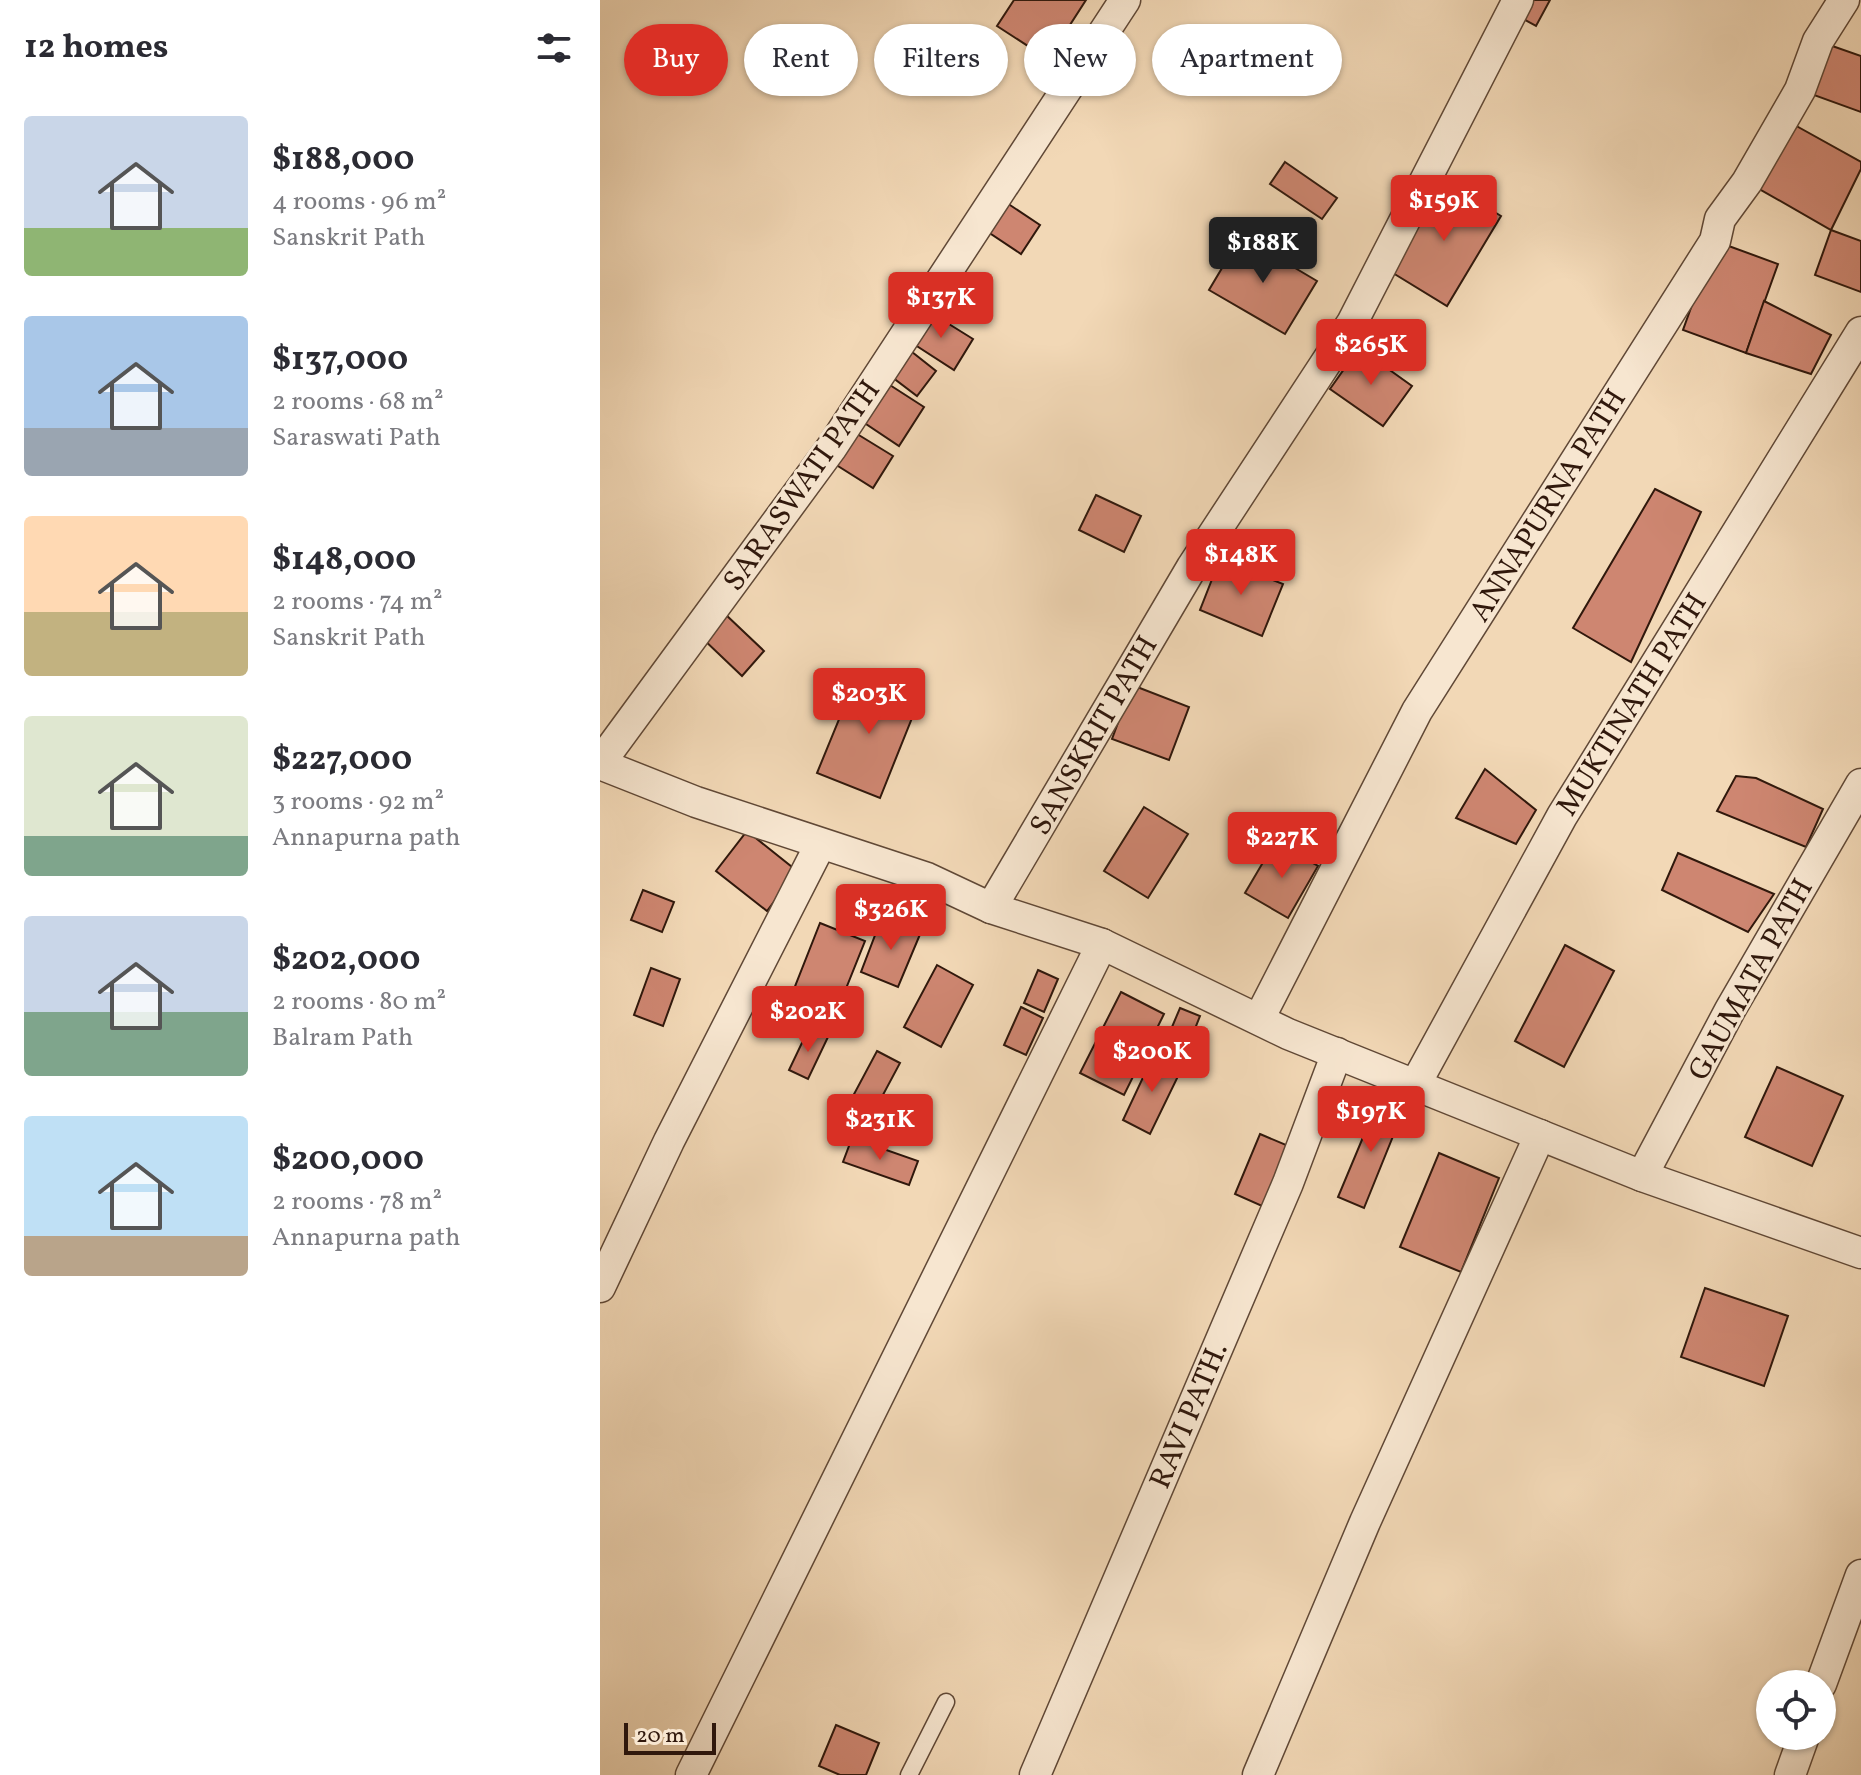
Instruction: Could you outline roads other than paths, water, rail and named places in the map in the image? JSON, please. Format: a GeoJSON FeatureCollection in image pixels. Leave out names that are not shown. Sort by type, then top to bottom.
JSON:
{"type":"FeatureCollection","features":[{"type":"Feature","properties":{"kind":"street","name":"SARASWATI PATH"},"geometry":{"type":"LineString","coordinates":[[600,764],[832,447],[1125,0]]}},
{"type":"Feature","properties":{"kind":"street","name":"SANSKRIT PATH"},"geometry":{"type":"LineString","coordinates":[[991,908],[1192,567],[1352,323],[1518,0]]}},
{"type":"Feature","properties":{"kind":"street","name":"ANNAPURNA PATH"},"geometry":{"type":"LineString","coordinates":[[1260,1017],[1417,711],[1715,241],[1720,219],[1747,182],[1800,90],[1818,41],[1844,0]]}},
{"type":"Feature","properties":{"kind":"street","name":"MUKTINATH PATH"},"geometry":{"type":"LineString","coordinates":[[1415,1085],[1562,816],[1861,332]]}},
{"type":"Feature","properties":{"kind":"street"},"geometry":{"type":"LineString","coordinates":[[600,764],[820,845],[927,878],[991,908],[1102,944],[1260,1017],[1288,1034],[1642,1176],[1861,1253]]}},
{"type":"Feature","properties":{"kind":"street","name":"GAUMATA PATH"},"geometry":{"type":"LineString","coordinates":[[1642,1176],[1730,1010],[1861,784]]}},
{"type":"Feature","properties":{"kind":"street"},"geometry":{"type":"LineString","coordinates":[[600,1287],[669,1141],[820,845]]}},
{"type":"Feature","properties":{"kind":"street"},"geometry":{"type":"LineString","coordinates":[[691,1775],[1102,944]]}},
{"type":"Feature","properties":{"kind":"street","name":"RAVI PATH."},"geometry":{"type":"LineString","coordinates":[[1035,1775],[1288,1183],[1337,1053]]}},
{"type":"Feature","properties":{"kind":"street"},"geometry":{"type":"LineString","coordinates":[[1258,1775],[1365,1522],[1540,1135]]}},
{"type":"Feature","properties":{"kind":"street"},"geometry":{"type":"LineString","coordinates":[[1826,1670],[1861,1575]]}},
{"type":"Feature","properties":{"kind":"street"},"geometry":{"type":"LineString","coordinates":[[1790,1775],[1799,1750]]}},
{"type":"Feature","properties":{"kind":"lane"},"geometry":{"type":"LineString","coordinates":[[909,1775],[946,1702]]}}]}
